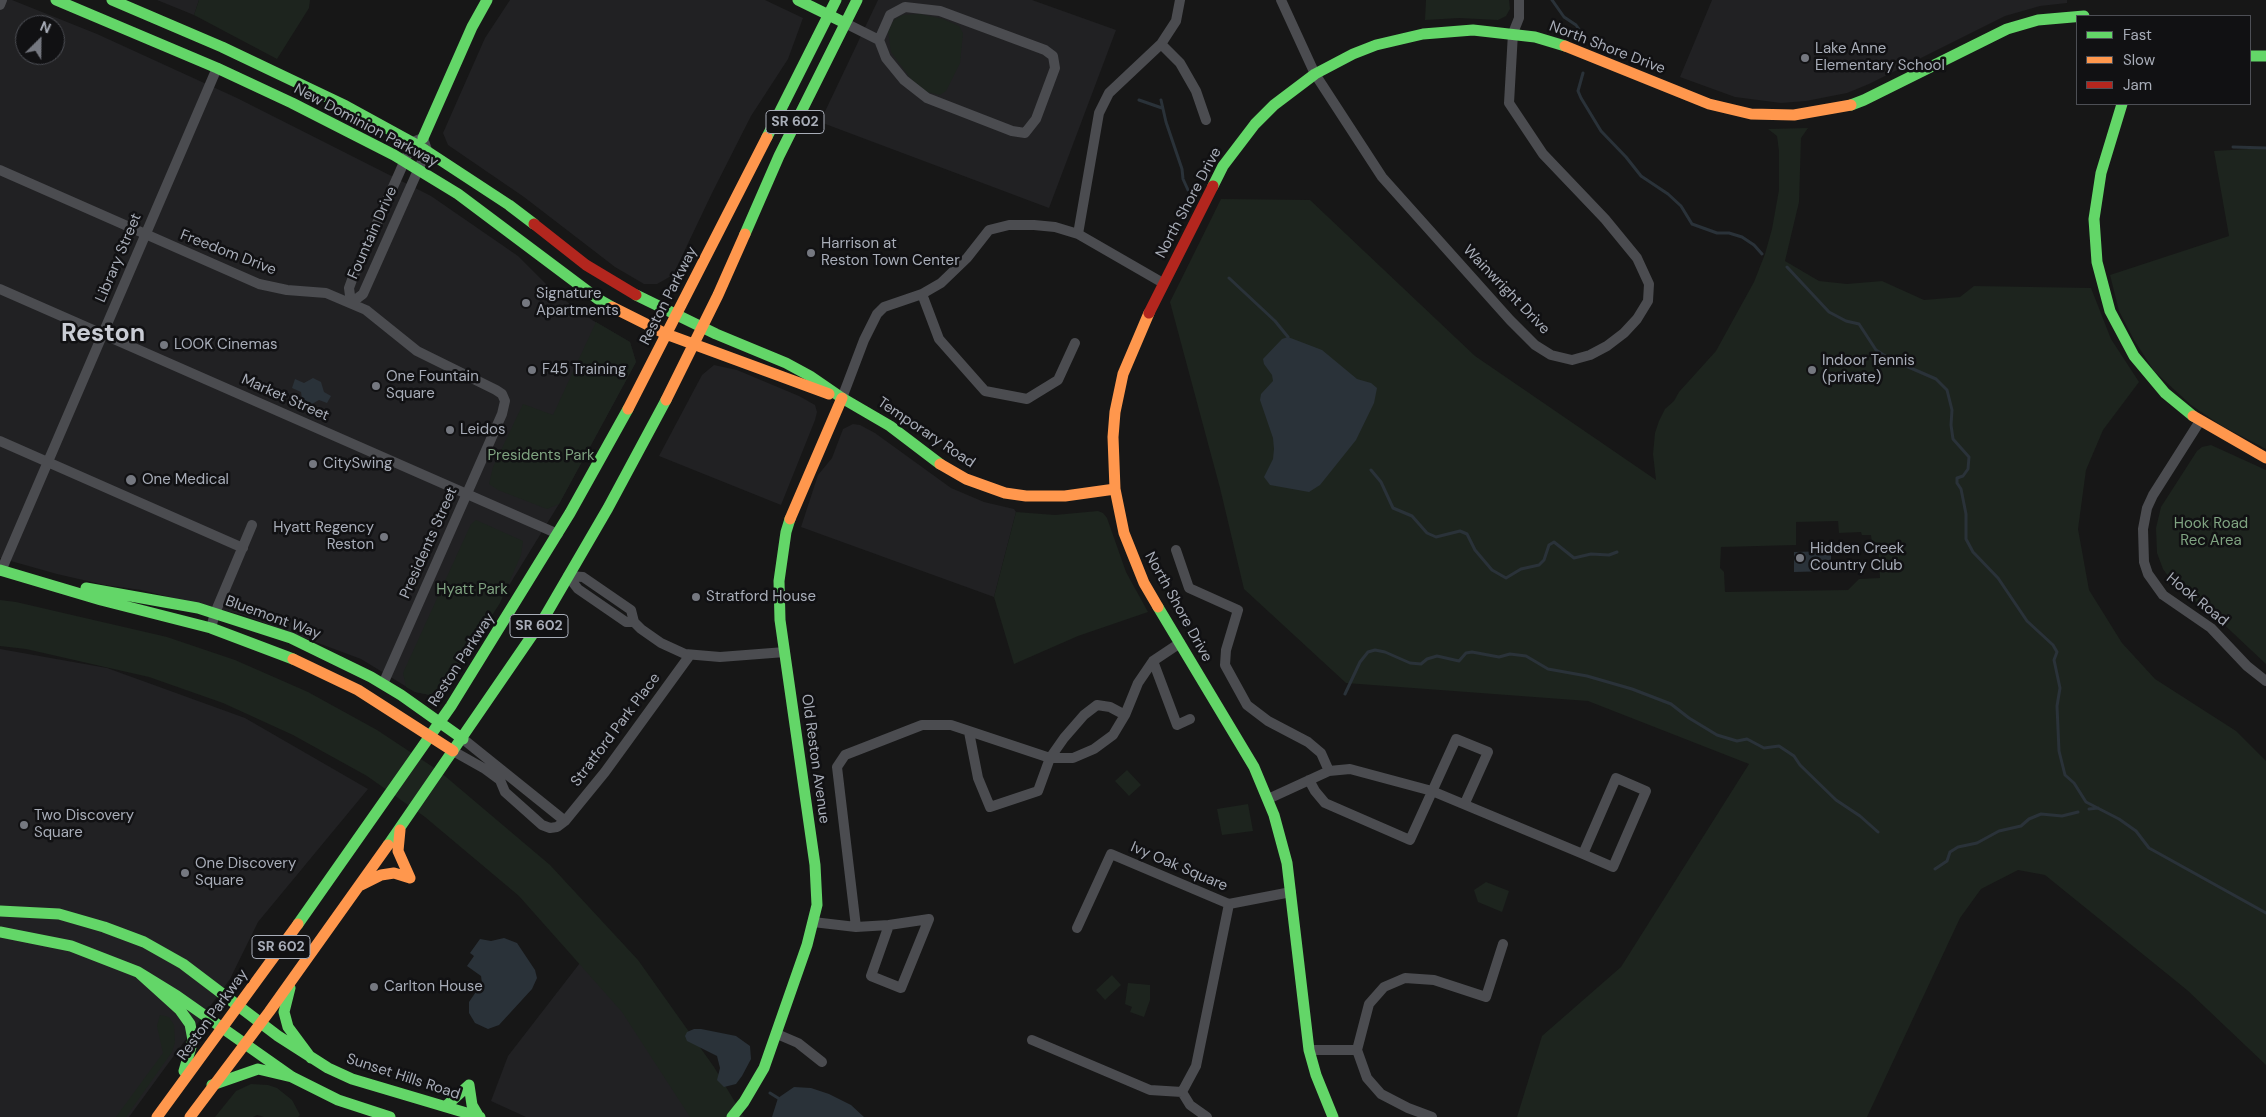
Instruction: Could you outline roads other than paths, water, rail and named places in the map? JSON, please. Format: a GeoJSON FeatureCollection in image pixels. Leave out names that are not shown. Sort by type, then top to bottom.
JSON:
{"type":"FeatureCollection","features":[{"type":"Feature","properties":{"kind":"main road","name":"New Dominion Parkway"},"geometry":{"type":"LineString","coordinates":[[56,0],[292,102],[404,160],[507,229],[598,299],[666,334],[694,344]]}},
{"type":"Feature","properties":{"kind":"main road","name":"New Dominion Parkway"},"geometry":{"type":"LineString","coordinates":[[112,0],[222,47],[418,140],[427,150],[509,205],[586,265],[622,288],[702,327]]}},
{"type":"Feature","properties":{"kind":"main road","name":"Fountain Drive"},"geometry":{"type":"LineString","coordinates":[[418,140],[472,27],[487,0]]}},
{"type":"Feature","properties":{"kind":"main road"},"geometry":{"type":"LineString","coordinates":[[798,0],[845,23]]}},
{"type":"Feature","properties":{"kind":"main road","name":"Reston Parkway"},"geometry":{"type":"LineString","coordinates":[[156,1117],[282,946],[439,722],[499,631],[558,534],[640,387],[836,0]]}},
{"type":"Feature","properties":{"kind":"main road","name":"SR 602"},"geometry":{"type":"LineString","coordinates":[[190,1117],[212,1085],[261,1023],[504,679],[568,576],[613,499],[694,344],[779,156],[857,0]]}},
{"type":"Feature","properties":{"kind":"main road","name":"North Shore Drive"},"geometry":{"type":"LineString","coordinates":[[1333,1117],[1316,1075],[1309,1050],[1291,892],[1282,841],[1268,799],[1254,767],[1144,583],[1124,533],[1114,489],[1112,437],[1120,385],[1133,349],[1209,189],[1238,144],[1274,105],[1315,74],[1353,54],[1408,37],[1449,30],[1513,33],[1535,37],[1568,47],[1722,108],[1751,114],[1794,116],[1818,113],[1864,100],[2007,29],[2038,20],[2076,17]]}},
{"type":"Feature","properties":{"kind":"main road"},"geometry":{"type":"LineString","coordinates":[[2251,56],[2266,56]]}},
{"type":"Feature","properties":{"kind":"main road"},"geometry":{"type":"LineString","coordinates":[[2122,105],[2102,166],[2095,205],[2094,238],[2102,286],[2110,311],[2134,356],[2164,393],[2200,421],[2266,458]]}},
{"type":"Feature","properties":{"kind":"main road","name":"Temporary Road"},"geometry":{"type":"LineString","coordinates":[[702,327],[786,363],[810,376],[842,398],[890,426],[948,469],[985,487],[1005,493],[1046,497],[1114,489]]}},
{"type":"Feature","properties":{"kind":"main road","name":"Temporary Road"},"geometry":{"type":"LineString","coordinates":[[694,344],[842,398]]}},
{"type":"Feature","properties":{"kind":"main road","name":"Old Reston Avenue"},"geometry":{"type":"LineString","coordinates":[[732,1117],[760,1076],[777,1034],[813,922],[817,888],[815,865],[780,620],[779,581],[786,532],[799,492],[836,416],[842,398]]}},
{"type":"Feature","properties":{"kind":"main road","name":"Bluemont Way"},"geometry":{"type":"LineString","coordinates":[[1,571],[102,600],[211,628],[287,656],[358,690],[453,751]]}},
{"type":"Feature","properties":{"kind":"main road","name":"Bluemont Way"},"geometry":{"type":"LineString","coordinates":[[50,584],[105,591],[215,613],[291,638],[346,663],[383,684],[462,739]]}},
{"type":"Feature","properties":{"kind":"main road"},"geometry":{"type":"LineString","coordinates":[[358,887],[381,875],[394,873],[410,878],[398,851],[403,823]]}},
{"type":"Feature","properties":{"kind":"main road","name":"Sunset Hills Road"},"geometry":{"type":"LineString","coordinates":[[0,911],[59,914],[126,935],[161,951],[183,964],[311,1058],[352,1079],[479,1117]]}},
{"type":"Feature","properties":{"kind":"main road"},"geometry":{"type":"LineString","coordinates":[[0,932],[71,946],[138,972],[162,985],[292,1077],[338,1100],[390,1117]]}},
{"type":"Feature","properties":{"kind":"main road"},"geometry":{"type":"LineString","coordinates":[[138,972],[180,1010],[190,1024],[193,1040],[179,1086]]}},
{"type":"Feature","properties":{"kind":"main road"},"geometry":{"type":"LineString","coordinates":[[294,976],[287,994],[284,1012],[288,1027],[311,1058]]}},
{"type":"Feature","properties":{"kind":"main road"},"geometry":{"type":"LineString","coordinates":[[212,1085],[258,1069],[292,1077]]}},
{"type":"Feature","properties":{"kind":"main road"},"geometry":{"type":"LineString","coordinates":[[446,1106],[469,1085],[472,1105],[479,1117]]}},
{"type":"Feature","properties":{"kind":"street"},"geometry":{"type":"LineString","coordinates":[[0,5],[2,0]]}},
{"type":"Feature","properties":{"kind":"street"},"geometry":{"type":"LineString","coordinates":[[1078,234],[1099,113],[1108,93],[1161,44],[1176,21],[1180,0]]}},
{"type":"Feature","properties":{"kind":"street","name":"Wainwright Drive"},"geometry":{"type":"LineString","coordinates":[[1281,0],[1315,74],[1382,177],[1535,345],[1551,355],[1572,360],[1590,355],[1607,346],[1624,333],[1637,319],[1648,301],[1649,284],[1637,258],[1605,220],[1543,154],[1510,103],[1513,33],[1519,18],[1519,0]]}},
{"type":"Feature","properties":{"kind":"street"},"geometry":{"type":"LineString","coordinates":[[845,23],[879,40],[886,58],[904,80],[926,98],[992,124],[1024,133],[1036,119],[1055,68],[1053,56],[1045,50],[940,11],[905,7],[890,15],[879,40]]}},
{"type":"Feature","properties":{"kind":"street"},"geometry":{"type":"LineString","coordinates":[[1161,44],[1180,63],[1196,91],[1206,120]]}},
{"type":"Feature","properties":{"kind":"street","name":"Library Street"},"geometry":{"type":"LineString","coordinates":[[1,571],[217,68]]}},
{"type":"Feature","properties":{"kind":"street","name":"Fountain Drive"},"geometry":{"type":"LineString","coordinates":[[350,303],[349,288],[353,277],[404,160],[418,140]]}},
{"type":"Feature","properties":{"kind":"street","name":"Fountain Drive"},"geometry":{"type":"LineString","coordinates":[[350,303],[363,294],[427,150]]}},
{"type":"Feature","properties":{"kind":"street","name":"Freedom Drive"},"geometry":{"type":"LineString","coordinates":[[0,170],[145,236],[259,284],[287,290],[326,293],[372,313],[417,351],[499,392],[505,401],[502,414]]}},
{"type":"Feature","properties":{"kind":"street"},"geometry":{"type":"LineString","coordinates":[[842,398],[864,340],[878,314],[884,307],[922,294],[941,283],[957,270],[989,230],[1009,225],[1034,225],[1055,227],[1078,234],[1163,283]]}},
{"type":"Feature","properties":{"kind":"street","name":"Market Street"},"geometry":{"type":"LineString","coordinates":[[0,289],[558,534]]}},
{"type":"Feature","properties":{"kind":"street"},"geometry":{"type":"LineString","coordinates":[[922,294],[938,339],[985,391],[1027,399],[1058,380],[1076,343]]}},
{"type":"Feature","properties":{"kind":"street","name":"Presidents Street"},"geometry":{"type":"LineString","coordinates":[[383,684],[502,414]]}},
{"type":"Feature","properties":{"kind":"street","name":"Hook Road"},"geometry":{"type":"LineString","coordinates":[[2200,421],[2154,495],[2148,508],[2143,528],[2144,562],[2148,574],[2163,595],[2211,628],[2247,666],[2266,681]]}},
{"type":"Feature","properties":{"kind":"street"},"geometry":{"type":"LineString","coordinates":[[0,441],[243,548]]}},
{"type":"Feature","properties":{"kind":"street"},"geometry":{"type":"LineString","coordinates":[[211,628],[215,613],[252,525]]}},
{"type":"Feature","properties":{"kind":"street"},"geometry":{"type":"LineString","coordinates":[[1176,550],[1189,588],[1238,610],[1226,650],[1225,665],[1247,704],[1268,721],[1308,742],[1321,753],[1329,771]]}},
{"type":"Feature","properties":{"kind":"street"},"geometry":{"type":"LineString","coordinates":[[568,576],[578,589],[626,622],[634,622],[661,644],[690,655],[720,657],[785,652]]}},
{"type":"Feature","properties":{"kind":"street"},"geometry":{"type":"LineString","coordinates":[[856,927],[837,767],[845,755],[922,725],[951,725],[1050,758],[1073,758],[1094,749],[1113,734],[1125,715],[1138,683],[1153,661],[1180,643]]}},
{"type":"Feature","properties":{"kind":"street","name":"Stratford Park Place"},"geometry":{"type":"LineString","coordinates":[[565,821],[605,772],[690,655]]}},
{"type":"Feature","properties":{"kind":"street"},"geometry":{"type":"LineString","coordinates":[[1153,661],[1177,725],[1190,719]]}},
{"type":"Feature","properties":{"kind":"street"},"geometry":{"type":"LineString","coordinates":[[969,732],[978,778],[990,807],[1038,791],[1050,758],[1079,720],[1097,705],[1110,707],[1125,715]]}},
{"type":"Feature","properties":{"kind":"street"},"geometry":{"type":"LineString","coordinates":[[453,751],[500,780],[506,792],[542,825],[550,828],[557,827],[565,821],[462,739]]}},
{"type":"Feature","properties":{"kind":"street"},"geometry":{"type":"LineString","coordinates":[[1309,780],[1314,791],[1325,803],[1410,840],[1456,739],[1488,752],[1465,803]]}},
{"type":"Feature","properties":{"kind":"street"},"geometry":{"type":"LineString","coordinates":[[1268,799],[1329,771],[1350,769],[1432,791],[1465,803],[1613,867],[1646,791],[1616,778],[1583,854]]}},
{"type":"Feature","properties":{"kind":"street","name":"Ivy Oak Square"},"geometry":{"type":"LineString","coordinates":[[1077,928],[1111,854],[1228,904],[1291,892]]}},
{"type":"Feature","properties":{"kind":"street","name":"Ivy Oak Square"},"geometry":{"type":"LineString","coordinates":[[1182,1092],[1196,1066],[1228,904]]}},
{"type":"Feature","properties":{"kind":"street"},"geometry":{"type":"LineString","coordinates":[[813,922],[856,927],[929,919],[901,988],[871,976],[888,925]]}},
{"type":"Feature","properties":{"kind":"street"},"geometry":{"type":"LineString","coordinates":[[1432,1117],[1408,1108],[1381,1094],[1367,1078],[1357,1050],[1369,1004],[1384,987],[1405,978],[1434,980],[1486,997],[1503,944]]}},
{"type":"Feature","properties":{"kind":"street"},"geometry":{"type":"LineString","coordinates":[[777,1034],[798,1043],[822,1062]]}},
{"type":"Feature","properties":{"kind":"street"},"geometry":{"type":"LineString","coordinates":[[1032,1040],[1150,1090],[1182,1092],[1190,1105],[1207,1117]]}},
{"type":"Feature","properties":{"kind":"street"},"geometry":{"type":"LineString","coordinates":[[1309,1050],[1357,1050]]}},
{"type":"Feature","properties":{"kind":"waterway"},"geometry":{"type":"LineString","coordinates":[[1552,0],[1564,17],[1576,25],[1583,35]]}},
{"type":"Feature","properties":{"kind":"waterway"},"geometry":{"type":"LineString","coordinates":[[1583,73],[1578,91],[1581,98],[1601,131],[1641,176],[1668,194],[1681,206],[1692,224],[1717,233],[1729,233],[1742,237],[1754,245],[1762,254]]}},
{"type":"Feature","properties":{"kind":"waterway"},"geometry":{"type":"LineString","coordinates":[[1139,100],[1162,108]]}},
{"type":"Feature","properties":{"kind":"waterway"},"geometry":{"type":"LineString","coordinates":[[1161,100],[1166,122],[1182,169],[1183,179],[1188,190]]}},
{"type":"Feature","properties":{"kind":"waterway"},"geometry":{"type":"LineString","coordinates":[[2233,147],[2266,148]]}},
{"type":"Feature","properties":{"kind":"waterway"},"geometry":{"type":"LineString","coordinates":[[1787,267],[1829,312],[1846,321],[1859,324],[1876,350],[1890,359],[1936,379],[1947,390],[1952,410],[1951,425],[1953,439],[1969,457],[1968,469],[1963,476],[1957,478],[1966,514],[1966,539],[1973,552],[1998,578],[2027,621],[2053,645],[2057,652],[2054,660],[2060,688],[2057,706],[2059,751],[2065,775],[2074,783],[2086,802],[2119,819],[2136,831],[2149,848],[2266,913]]}},
{"type":"Feature","properties":{"kind":"waterway"},"geometry":{"type":"LineString","coordinates":[[1229,278],[1275,321],[1288,337]]}},
{"type":"Feature","properties":{"kind":"waterway"},"geometry":{"type":"LineString","coordinates":[[1371,470],[1381,482],[1393,508],[1412,516],[1427,533],[1436,537],[1460,531],[1467,534],[1475,550],[1492,570],[1506,578],[1521,569],[1539,565],[1544,560],[1549,545],[1554,542],[1574,558],[1591,554],[1609,555],[1617,552]]}},
{"type":"Feature","properties":{"kind":"waterway"},"geometry":{"type":"LineString","coordinates":[[1345,694],[1360,662],[1368,652],[1375,650],[1385,652],[1410,663],[1421,664],[1427,659],[1437,656],[1459,661],[1466,653],[1472,652],[1499,657],[1510,654],[1526,656],[1548,669],[1587,676],[1632,689],[1671,704],[1689,718],[1717,735],[1737,741],[1747,739],[1764,748],[1779,746],[1794,756],[1800,765],[1836,800],[1860,816],[1878,832]]}},
{"type":"Feature","properties":{"kind":"waterway"},"geometry":{"type":"LineString","coordinates":[[2089,809],[2098,808]]}},
{"type":"Feature","properties":{"kind":"waterway"},"geometry":{"type":"LineString","coordinates":[[1935,869],[1947,861],[1950,852],[1958,847],[1977,843],[1999,831],[2021,826],[2029,819],[2041,814],[2062,816],[2078,812]]}},
{"type":"Feature","properties":{"kind":"waterway"},"geometry":{"type":"LineString","coordinates":[[770,1093],[778,1098]]}},
{"type":"Feature","properties":{"kind":"place","name":"Lake Anne Elementary School"},"geometry":{"type":"Point","coordinates":[1805,58]}},
{"type":"Feature","properties":{"kind":"place","name":"Harrison at Reston Town Center"},"geometry":{"type":"Point","coordinates":[811,253]}},
{"type":"Feature","properties":{"kind":"place","name":"Signature Apartments"},"geometry":{"type":"Point","coordinates":[526,303]}},
{"type":"Feature","properties":{"kind":"place","name":"LOOK Cinemas"},"geometry":{"type":"Point","coordinates":[164,345]}},
{"type":"Feature","properties":{"kind":"place","name":"F45 Training"},"geometry":{"type":"Point","coordinates":[532,370]}},
{"type":"Feature","properties":{"kind":"place","name":"Indoor Tennis (private)"},"geometry":{"type":"Point","coordinates":[1812,370]}},
{"type":"Feature","properties":{"kind":"place","name":"One Fountain Square"},"geometry":{"type":"Point","coordinates":[376,386]}},
{"type":"Feature","properties":{"kind":"place","name":"Leidos"},"geometry":{"type":"Point","coordinates":[450,430]}},
{"type":"Feature","properties":{"kind":"place","name":"CitySwing"},"geometry":{"type":"Point","coordinates":[313,464]}},
{"type":"Feature","properties":{"kind":"place","name":"One Medical"},"geometry":{"type":"Point","coordinates":[131,480]}},
{"type":"Feature","properties":{"kind":"place","name":"Hyatt Regency Reston"},"geometry":{"type":"Point","coordinates":[384,537]}},
{"type":"Feature","properties":{"kind":"place","name":"Hidden Creek Country Club"},"geometry":{"type":"Point","coordinates":[1800,558]}},
{"type":"Feature","properties":{"kind":"place","name":"Stratford House"},"geometry":{"type":"Point","coordinates":[696,597]}},
{"type":"Feature","properties":{"kind":"place","name":"Two Discovery Square"},"geometry":{"type":"Point","coordinates":[24,825]}},
{"type":"Feature","properties":{"kind":"place","name":"One Discovery Square"},"geometry":{"type":"Point","coordinates":[185,873]}},
{"type":"Feature","properties":{"kind":"place","name":"Carlton House"},"geometry":{"type":"Point","coordinates":[374,987]}},
{"type":"Feature","properties":{"kind":"district","name":"Reston"},"geometry":{"type":"Point","coordinates":[103,334]}},
{"type":"Feature","properties":{"kind":"park label","name":"Presidents Park"},"geometry":{"type":"Point","coordinates":[541,456]}},
{"type":"Feature","properties":{"kind":"park label","name":"Hook Road Rec Area"},"geometry":{"type":"Point","coordinates":[2211,532]}},
{"type":"Feature","properties":{"kind":"park label","name":"Hyatt Park"},"geometry":{"type":"Point","coordinates":[472,590]}}]}
